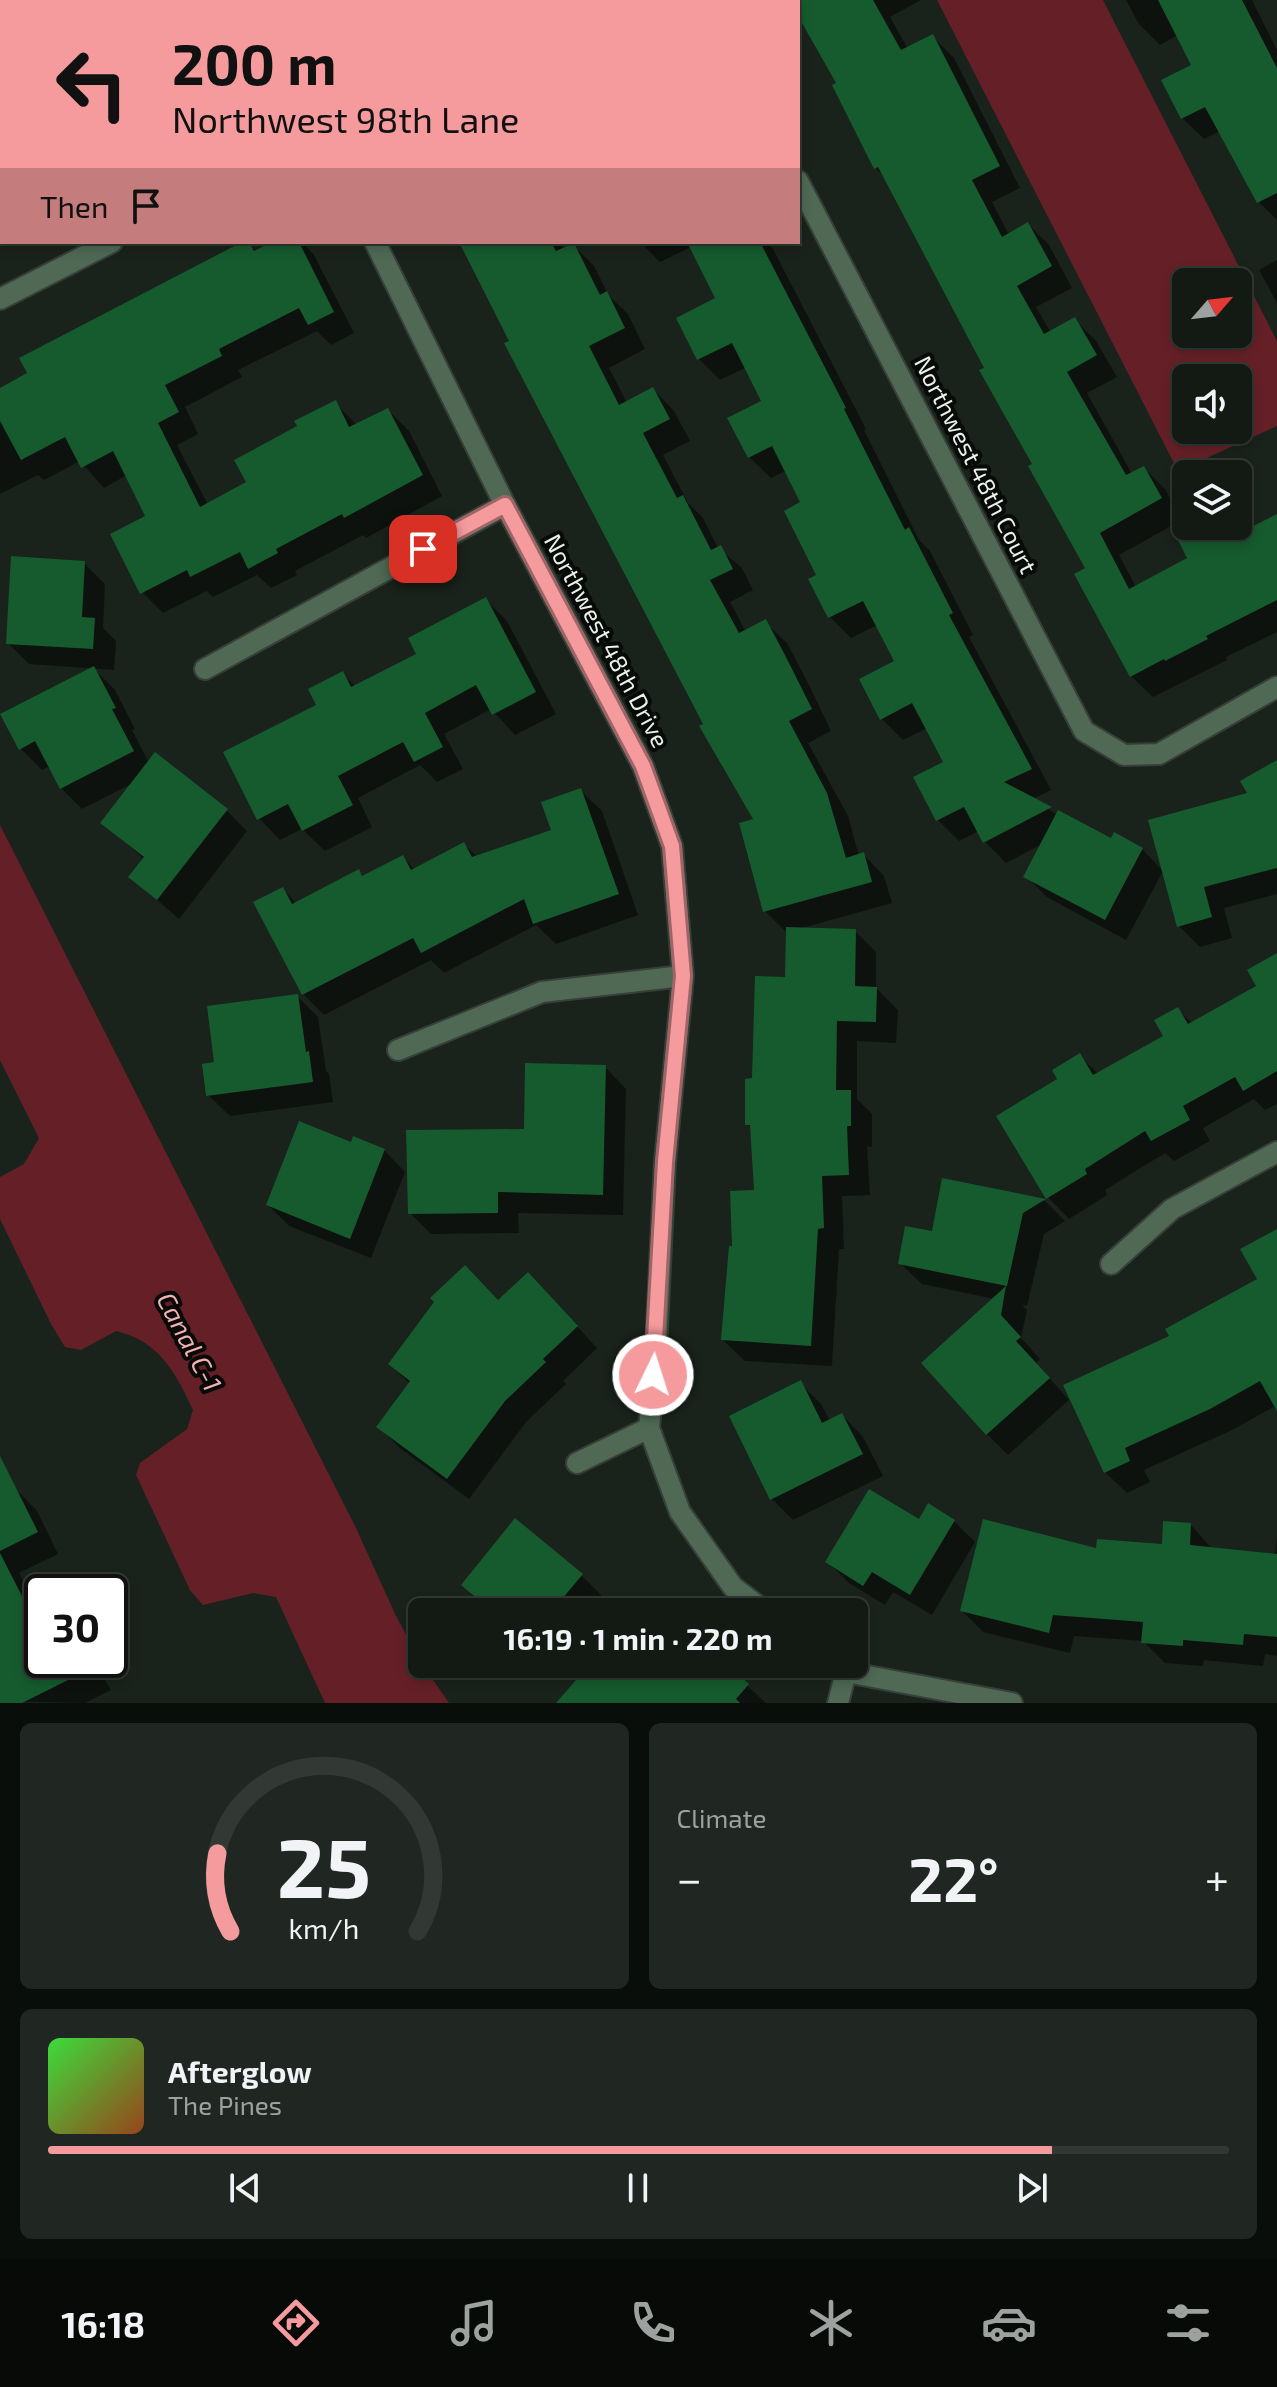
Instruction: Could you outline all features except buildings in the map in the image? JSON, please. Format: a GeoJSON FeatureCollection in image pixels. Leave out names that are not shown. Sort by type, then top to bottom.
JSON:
{"type":"FeatureCollection","features":[{"type":"Feature","properties":{"kind":"street","name":"Northwest 48th Court"},"geometry":{"type":"LineString","coordinates":[[800,185],[1084,731],[1124,755],[1159,754],[1277,687]]}},
{"type":"Feature","properties":{"kind":"street"},"geometry":{"type":"LineString","coordinates":[[0,299],[108,244]]}},
{"type":"Feature","properties":{"kind":"street","name":"Northwest 48th Drive"},"geometry":{"type":"LineString","coordinates":[[376,244],[505,505],[643,766],[672,846],[683,976],[665,1162],[649,1428],[680,1512],[733,1587],[748,1598]]}},
{"type":"Feature","properties":{"kind":"street"},"geometry":{"type":"LineString","coordinates":[[205,669],[505,505]]}},
{"type":"Feature","properties":{"kind":"street"},"geometry":{"type":"LineString","coordinates":[[398,1050],[542,992],[683,976]]}},
{"type":"Feature","properties":{"kind":"street"},"geometry":{"type":"LineString","coordinates":[[1111,1264],[1172,1209],[1277,1152]]}},
{"type":"Feature","properties":{"kind":"street"},"geometry":{"type":"LineString","coordinates":[[577,1463],[649,1428]]}},
{"type":"Feature","properties":{"kind":"street"},"geometry":{"type":"LineString","coordinates":[[868,1674],[957,1695],[1012,1703]]}},
{"type":"Feature","properties":{"kind":"street"},"geometry":{"type":"LineString","coordinates":[[838,1703],[839,1678]]}},
{"type":"Feature","properties":{"kind":"water"},"geometry":{"type":"Polygon","coordinates":[[[937,0],[1103,0],[1240,268],[1172,268],[1172,348],[1252,348],[1252,292],[1277,341],[1277,426],[1252,437],[1252,364],[1172,364],[1172,444],[1237,444],[1202,460],[1172,460],[937,0]]]}},
{"type":"Feature","properties":{"kind":"water","name":"Canal C-1"},"geometry":{"type":"Polygon","coordinates":[[[0,825],[356,1528],[408,1638],[408,1678],[432,1678],[449,1703],[325,1703],[276,1597],[253,1593],[203,1605],[190,1590],[136,1475],[140,1463],[187,1429],[193,1410],[173,1371],[144,1342],[116,1331],[81,1350],[65,1347],[51,1324],[0,1219],[0,1177],[24,1164],[39,1138],[0,1060],[0,825]]]}},
{"type":"Feature","properties":{"kind":"route"},"geometry":{"type":"LineString","coordinates":[[423,549],[505,505],[643,766],[672,846],[683,976],[665,1162],[653,1375]]}}]}
